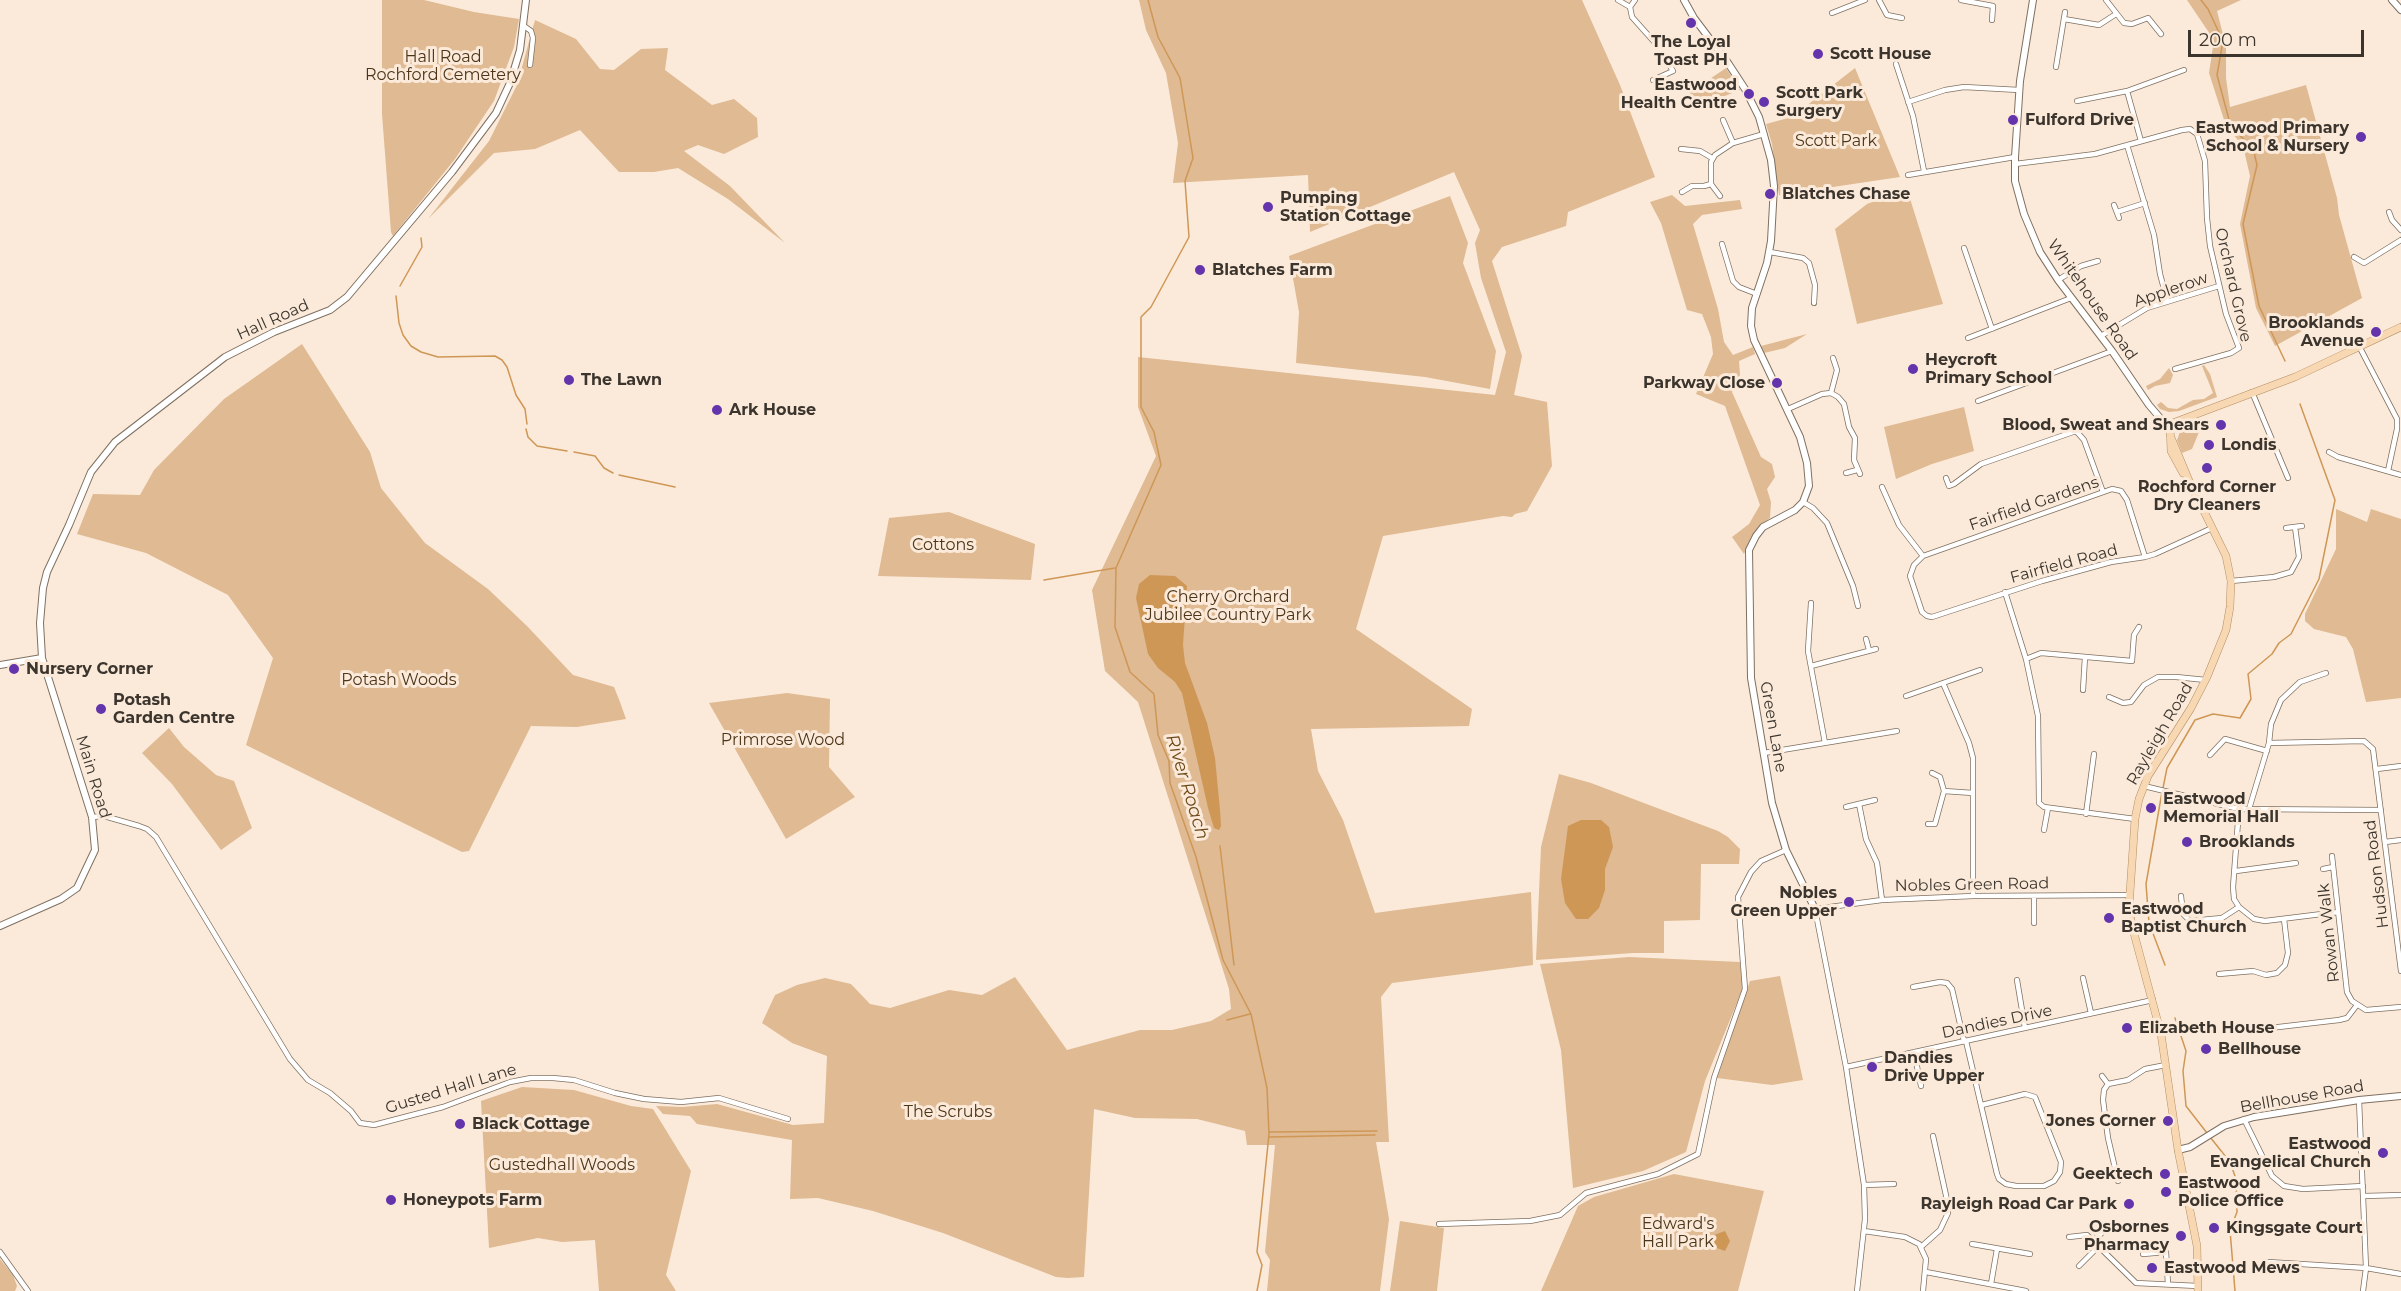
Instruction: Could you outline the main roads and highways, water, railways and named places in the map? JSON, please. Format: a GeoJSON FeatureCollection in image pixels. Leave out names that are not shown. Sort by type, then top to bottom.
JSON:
{"type":"FeatureCollection","features":[{"type":"Feature","properties":{"kind":"main road"},"geometry":{"type":"LineString","coordinates":[[2359,346],[2401,321]]}},
{"type":"Feature","properties":{"kind":"main road"},"geometry":{"type":"LineString","coordinates":[[2359,346],[2401,327]]}},
{"type":"Feature","properties":{"kind":"main road","name":"Rayleigh Road"},"geometry":{"type":"LineString","coordinates":[[2198,1289],[2197,1246],[2178,1150],[2166,1065],[2153,1000],[2132,926],[2130,895],[2135,819],[2144,786],[2206,680],[2226,630],[2231,581],[2226,556],[2190,483],[2170,435],[2170,424],[2295,377],[2359,346]]}},
{"type":"Feature","properties":{"kind":"waterway","name":"River Roach"},"geometry":{"type":"LineString","coordinates":[[1148,0],[1158,37],[1180,78],[1193,158],[1185,181],[1189,237],[1151,307],[1141,317],[1141,407],[1154,432],[1161,465],[1116,568],[1115,627],[1130,672],[1154,694],[1158,735],[1169,761],[1170,783],[1196,857],[1223,960],[1251,1014],[1267,1088],[1269,1134],[1257,1252],[1262,1265],[1257,1291]]}},
{"type":"Feature","properties":{"kind":"waterway"},"geometry":{"type":"LineString","coordinates":[[2201,0],[2208,9],[2223,41],[2217,75],[2231,127],[2253,148],[2257,165],[2243,224],[2259,306],[2285,361]]}},
{"type":"Feature","properties":{"kind":"waterway"},"geometry":{"type":"LineString","coordinates":[[400,286],[422,247],[421,238]]}},
{"type":"Feature","properties":{"kind":"waterway"},"geometry":{"type":"LineString","coordinates":[[396,296],[399,323],[403,335],[411,346],[438,357],[495,356],[502,360],[507,367],[516,395],[525,409],[527,424]]}},
{"type":"Feature","properties":{"kind":"waterway"},"geometry":{"type":"LineString","coordinates":[[2163,788],[2167,768],[2195,720],[2213,714],[2240,718],[2251,699],[2248,674],[2291,634],[2319,579],[2335,500],[2300,404]]}},
{"type":"Feature","properties":{"kind":"waterway"},"geometry":{"type":"LineString","coordinates":[[526,429],[528,437],[537,446],[567,451]]}},
{"type":"Feature","properties":{"kind":"waterway"},"geometry":{"type":"LineString","coordinates":[[574,452],[595,456],[604,468],[613,473]]}},
{"type":"Feature","properties":{"kind":"waterway"},"geometry":{"type":"LineString","coordinates":[[619,475],[675,487]]}},
{"type":"Feature","properties":{"kind":"waterway"},"geometry":{"type":"LineString","coordinates":[[1044,580],[1115,568]]}},
{"type":"Feature","properties":{"kind":"waterway"},"geometry":{"type":"LineString","coordinates":[[2162,792],[2146,884],[2149,923],[2165,965]]}},
{"type":"Feature","properties":{"kind":"waterway"},"geometry":{"type":"LineString","coordinates":[[1220,846],[1234,965]]}},
{"type":"Feature","properties":{"kind":"waterway"},"geometry":{"type":"LineString","coordinates":[[1227,1020],[1250,1014]]}},
{"type":"Feature","properties":{"kind":"waterway"},"geometry":{"type":"LineString","coordinates":[[2175,1018],[2186,1051],[2183,1071],[2186,1106],[2207,1133]]}},
{"type":"Feature","properties":{"kind":"waterway"},"geometry":{"type":"LineString","coordinates":[[1270,1132],[1377,1131]]}},
{"type":"Feature","properties":{"kind":"waterway"},"geometry":{"type":"LineString","coordinates":[[1269,1137],[1375,1135]]}},
{"type":"Feature","properties":{"kind":"waterway"},"geometry":{"type":"LineString","coordinates":[[2210,1137],[2230,1162],[2236,1179],[2237,1212],[2230,1230],[2235,1291]]}},
{"type":"Feature","properties":{"kind":"place","name":"The Loyal Toast PH"},"geometry":{"type":"Point","coordinates":[1691,23]}},
{"type":"Feature","properties":{"kind":"place","name":"Scott House"},"geometry":{"type":"Point","coordinates":[1818,54]}},
{"type":"Feature","properties":{"kind":"place","name":"Eastwood Health Centre"},"geometry":{"type":"Point","coordinates":[1749,94]}},
{"type":"Feature","properties":{"kind":"place","name":"Scott Park Surgery"},"geometry":{"type":"Point","coordinates":[1764,102]}},
{"type":"Feature","properties":{"kind":"place","name":"Fulford Drive"},"geometry":{"type":"Point","coordinates":[2013,120]}},
{"type":"Feature","properties":{"kind":"place","name":"Eastwood Primary School & Nursery"},"geometry":{"type":"Point","coordinates":[2361,137]}},
{"type":"Feature","properties":{"kind":"place","name":"Blatches Chase"},"geometry":{"type":"Point","coordinates":[1770,194]}},
{"type":"Feature","properties":{"kind":"place","name":"Pumping Station Cottage"},"geometry":{"type":"Point","coordinates":[1268,207]}},
{"type":"Feature","properties":{"kind":"place","name":"Blatches Farm"},"geometry":{"type":"Point","coordinates":[1200,270]}},
{"type":"Feature","properties":{"kind":"place","name":"Brooklands Avenue"},"geometry":{"type":"Point","coordinates":[2376,332]}},
{"type":"Feature","properties":{"kind":"place","name":"Heycroft Primary School"},"geometry":{"type":"Point","coordinates":[1913,369]}},
{"type":"Feature","properties":{"kind":"place","name":"The Lawn"},"geometry":{"type":"Point","coordinates":[569,380]}},
{"type":"Feature","properties":{"kind":"place","name":"Parkway Close"},"geometry":{"type":"Point","coordinates":[1777,383]}},
{"type":"Feature","properties":{"kind":"place","name":"Ark House"},"geometry":{"type":"Point","coordinates":[717,410]}},
{"type":"Feature","properties":{"kind":"place","name":"Blood, Sweat and Shears"},"geometry":{"type":"Point","coordinates":[2221,425]}},
{"type":"Feature","properties":{"kind":"place","name":"Londis"},"geometry":{"type":"Point","coordinates":[2209,445]}},
{"type":"Feature","properties":{"kind":"place","name":"Rochford Corner Dry Cleaners"},"geometry":{"type":"Point","coordinates":[2207,468]}},
{"type":"Feature","properties":{"kind":"place","name":"Nursery Corner"},"geometry":{"type":"Point","coordinates":[14,669]}},
{"type":"Feature","properties":{"kind":"place","name":"Potash Garden Centre"},"geometry":{"type":"Point","coordinates":[101,709]}},
{"type":"Feature","properties":{"kind":"place","name":"Eastwood Memorial Hall"},"geometry":{"type":"Point","coordinates":[2151,808]}},
{"type":"Feature","properties":{"kind":"place","name":"Brooklands"},"geometry":{"type":"Point","coordinates":[2187,842]}},
{"type":"Feature","properties":{"kind":"place","name":"Nobles Green Upper"},"geometry":{"type":"Point","coordinates":[1849,902]}},
{"type":"Feature","properties":{"kind":"place","name":"Eastwood Baptist Church"},"geometry":{"type":"Point","coordinates":[2109,918]}},
{"type":"Feature","properties":{"kind":"place","name":"Elizabeth House"},"geometry":{"type":"Point","coordinates":[2127,1028]}},
{"type":"Feature","properties":{"kind":"place","name":"Bellhouse"},"geometry":{"type":"Point","coordinates":[2206,1049]}},
{"type":"Feature","properties":{"kind":"place","name":"Dandies Drive Upper"},"geometry":{"type":"Point","coordinates":[1872,1067]}},
{"type":"Feature","properties":{"kind":"place","name":"Jones Corner"},"geometry":{"type":"Point","coordinates":[2168,1121]}},
{"type":"Feature","properties":{"kind":"place","name":"Black Cottage"},"geometry":{"type":"Point","coordinates":[460,1124]}},
{"type":"Feature","properties":{"kind":"place","name":"Eastwood Evangelical Church"},"geometry":{"type":"Point","coordinates":[2383,1153]}},
{"type":"Feature","properties":{"kind":"place","name":"Geektech"},"geometry":{"type":"Point","coordinates":[2165,1174]}},
{"type":"Feature","properties":{"kind":"place","name":"Eastwood Police Office"},"geometry":{"type":"Point","coordinates":[2166,1192]}},
{"type":"Feature","properties":{"kind":"place","name":"Honeypots Farm"},"geometry":{"type":"Point","coordinates":[391,1200]}},
{"type":"Feature","properties":{"kind":"place","name":"Rayleigh Road Car Park"},"geometry":{"type":"Point","coordinates":[2129,1204]}},
{"type":"Feature","properties":{"kind":"place","name":"Kingsgate Court"},"geometry":{"type":"Point","coordinates":[2214,1228]}},
{"type":"Feature","properties":{"kind":"place","name":"Osbornes Pharmacy"},"geometry":{"type":"Point","coordinates":[2181,1236]}},
{"type":"Feature","properties":{"kind":"place","name":"Eastwood Mews"},"geometry":{"type":"Point","coordinates":[2152,1268]}},
{"type":"Feature","properties":{"kind":"park label","name":"Hall Road Rochford Cemetery"},"geometry":{"type":"Point","coordinates":[443,66]}},
{"type":"Feature","properties":{"kind":"park label","name":"Scott Park"},"geometry":{"type":"Point","coordinates":[1836,141]}},
{"type":"Feature","properties":{"kind":"park label","name":"Cottons"},"geometry":{"type":"Point","coordinates":[943,545]}},
{"type":"Feature","properties":{"kind":"park label","name":"Cherry Orchard Jubilee Country Park"},"geometry":{"type":"Point","coordinates":[1228,606]}},
{"type":"Feature","properties":{"kind":"park label","name":"Potash Woods"},"geometry":{"type":"Point","coordinates":[399,680]}},
{"type":"Feature","properties":{"kind":"park label","name":"Primrose Wood"},"geometry":{"type":"Point","coordinates":[783,740]}},
{"type":"Feature","properties":{"kind":"park label","name":"The Scrubs"},"geometry":{"type":"Point","coordinates":[948,1112]}},
{"type":"Feature","properties":{"kind":"park label","name":"Gustedhall Woods"},"geometry":{"type":"Point","coordinates":[562,1165]}},
{"type":"Feature","properties":{"kind":"park label","name":"Edward's Hall Park"},"geometry":{"type":"Point","coordinates":[1678,1233]}}]}
